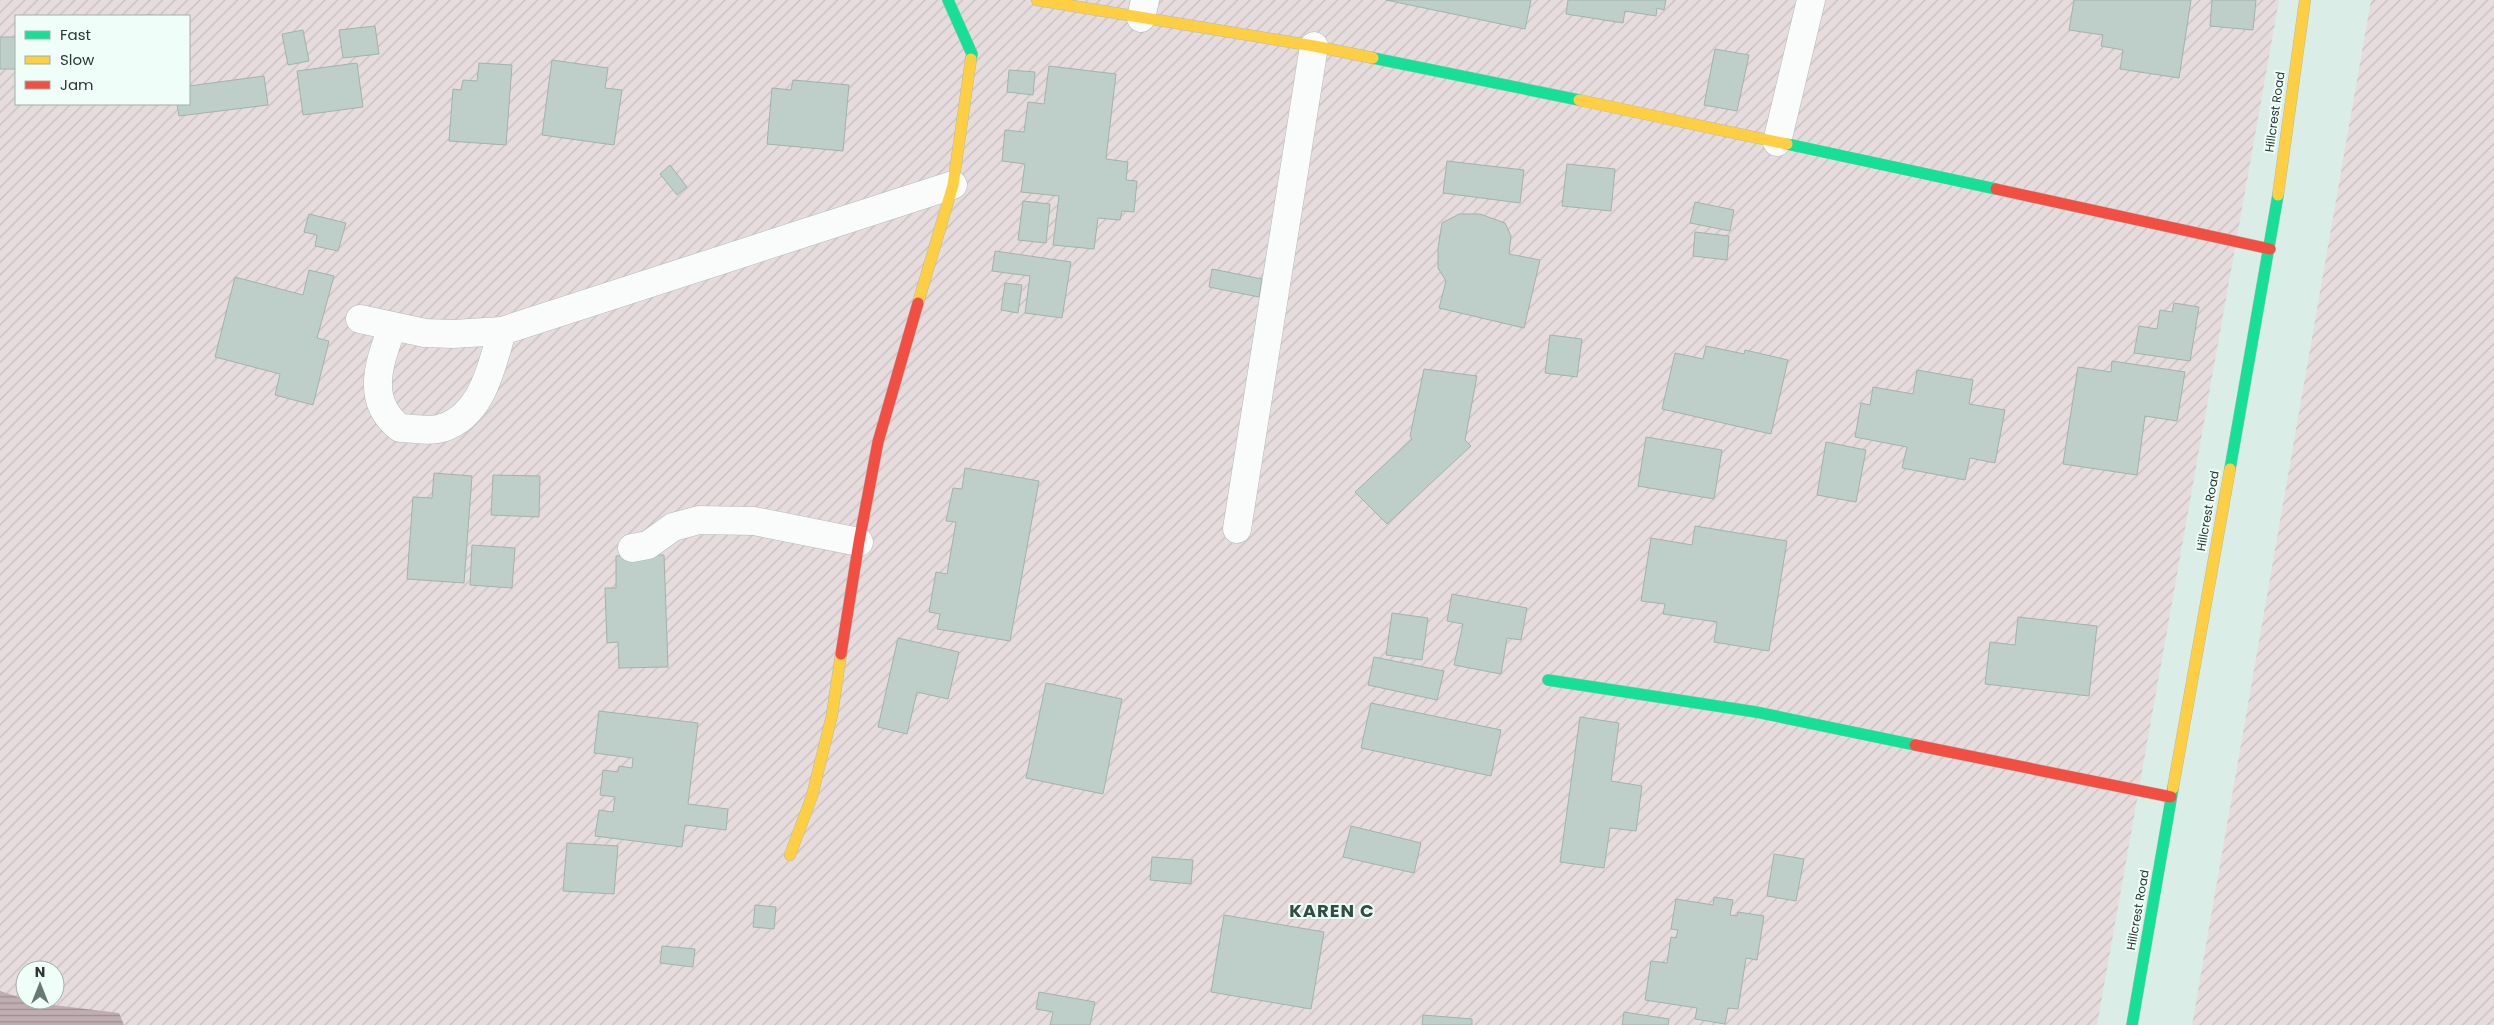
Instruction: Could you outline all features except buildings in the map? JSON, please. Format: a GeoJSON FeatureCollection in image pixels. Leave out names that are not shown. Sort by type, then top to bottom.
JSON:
{"type":"FeatureCollection","features":[{"type":"Feature","properties":{"kind":"street"},"geometry":{"type":"LineString","coordinates":[[790,856],[812,796],[832,715],[859,542],[878,442],[952,185],[972,54],[948,0]]}},
{"type":"Feature","properties":{"kind":"street"},"geometry":{"type":"LineString","coordinates":[[1037,0],[1143,9],[1777,142],[2270,249]]}},
{"type":"Feature","properties":{"kind":"street"},"geometry":{"type":"LineString","coordinates":[[1777,142],[1811,0]]}},
{"type":"Feature","properties":{"kind":"street","name":"Hillcrest Road"},"geometry":{"type":"LineString","coordinates":[[2132,1025],[2171,797],[2270,249],[2305,0]]}},
{"type":"Feature","properties":{"kind":"street"},"geometry":{"type":"LineString","coordinates":[[1237,529],[1314,46]]}},
{"type":"Feature","properties":{"kind":"street"},"geometry":{"type":"LineString","coordinates":[[360,319],[425,333],[453,334],[502,331],[952,185]]}},
{"type":"Feature","properties":{"kind":"street"},"geometry":{"type":"LineString","coordinates":[[392,327],[378,372],[377,388],[384,411],[400,428],[440,429],[455,422],[469,411],[488,377],[502,331]]}},
{"type":"Feature","properties":{"kind":"street"},"geometry":{"type":"LineString","coordinates":[[632,548],[648,544],[673,527],[699,520],[754,521],[859,542]]}},
{"type":"Feature","properties":{"kind":"street"},"geometry":{"type":"LineString","coordinates":[[1548,680],[1756,712],[2171,797]]}},
{"type":"Feature","properties":{"kind":"shaded area"},"geometry":{"type":"Polygon","coordinates":[[[0,0],[2279,0],[2097,1025],[0,1025],[0,0]]]}},
{"type":"Feature","properties":{"kind":"shaded area"},"geometry":{"type":"Polygon","coordinates":[[[2371,0],[2494,0],[2494,1025],[2192,1025],[2371,0]]]}},
{"type":"Feature","properties":{"kind":"shaded area"},"geometry":{"type":"Polygon","coordinates":[[[0,991],[15,996],[15,1010],[65,1010],[65,1006],[119,1013],[124,1025],[0,1025],[0,991]]]}},
{"type":"Feature","properties":{"kind":"traffic: fast"},"geometry":{"type":"LineString","coordinates":[[948,0],[972,54],[971,59]]}},
{"type":"Feature","properties":{"kind":"traffic: fast"},"geometry":{"type":"LineString","coordinates":[[1373,58],[1579,100]]}},
{"type":"Feature","properties":{"kind":"traffic: fast"},"geometry":{"type":"LineString","coordinates":[[1787,144],[1996,189]]}},
{"type":"Feature","properties":{"kind":"traffic: fast"},"geometry":{"type":"LineString","coordinates":[[2230,469],[2278,195]]}},
{"type":"Feature","properties":{"kind":"traffic: fast"},"geometry":{"type":"LineString","coordinates":[[1548,680],[1756,712],[1915,745]]}},
{"type":"Feature","properties":{"kind":"traffic: fast"},"geometry":{"type":"LineString","coordinates":[[2132,1025],[2173,788]]}},
{"type":"Feature","properties":{"kind":"traffic: slow"},"geometry":{"type":"LineString","coordinates":[[1037,0],[1314,46],[1373,58]]}},
{"type":"Feature","properties":{"kind":"traffic: slow"},"geometry":{"type":"LineString","coordinates":[[2278,195],[2305,0]]}},
{"type":"Feature","properties":{"kind":"traffic: slow"},"geometry":{"type":"LineString","coordinates":[[918,303],[953,185],[971,59]]}},
{"type":"Feature","properties":{"kind":"traffic: slow"},"geometry":{"type":"LineString","coordinates":[[1579,100],[1787,144]]}},
{"type":"Feature","properties":{"kind":"traffic: slow"},"geometry":{"type":"LineString","coordinates":[[2173,788],[2230,469]]}},
{"type":"Feature","properties":{"kind":"traffic: slow"},"geometry":{"type":"LineString","coordinates":[[790,855],[812,796],[832,715],[841,654]]}},
{"type":"Feature","properties":{"kind":"traffic: jam"},"geometry":{"type":"LineString","coordinates":[[1996,189],[2270,249]]}},
{"type":"Feature","properties":{"kind":"traffic: jam"},"geometry":{"type":"LineString","coordinates":[[841,654],[859,542],[878,442],[918,303]]}},
{"type":"Feature","properties":{"kind":"traffic: jam"},"geometry":{"type":"LineString","coordinates":[[1915,745],[2171,797]]}},
{"type":"Feature","properties":{"kind":"district","name":"KAREN C"},"geometry":{"type":"Point","coordinates":[1332,911]}}]}
